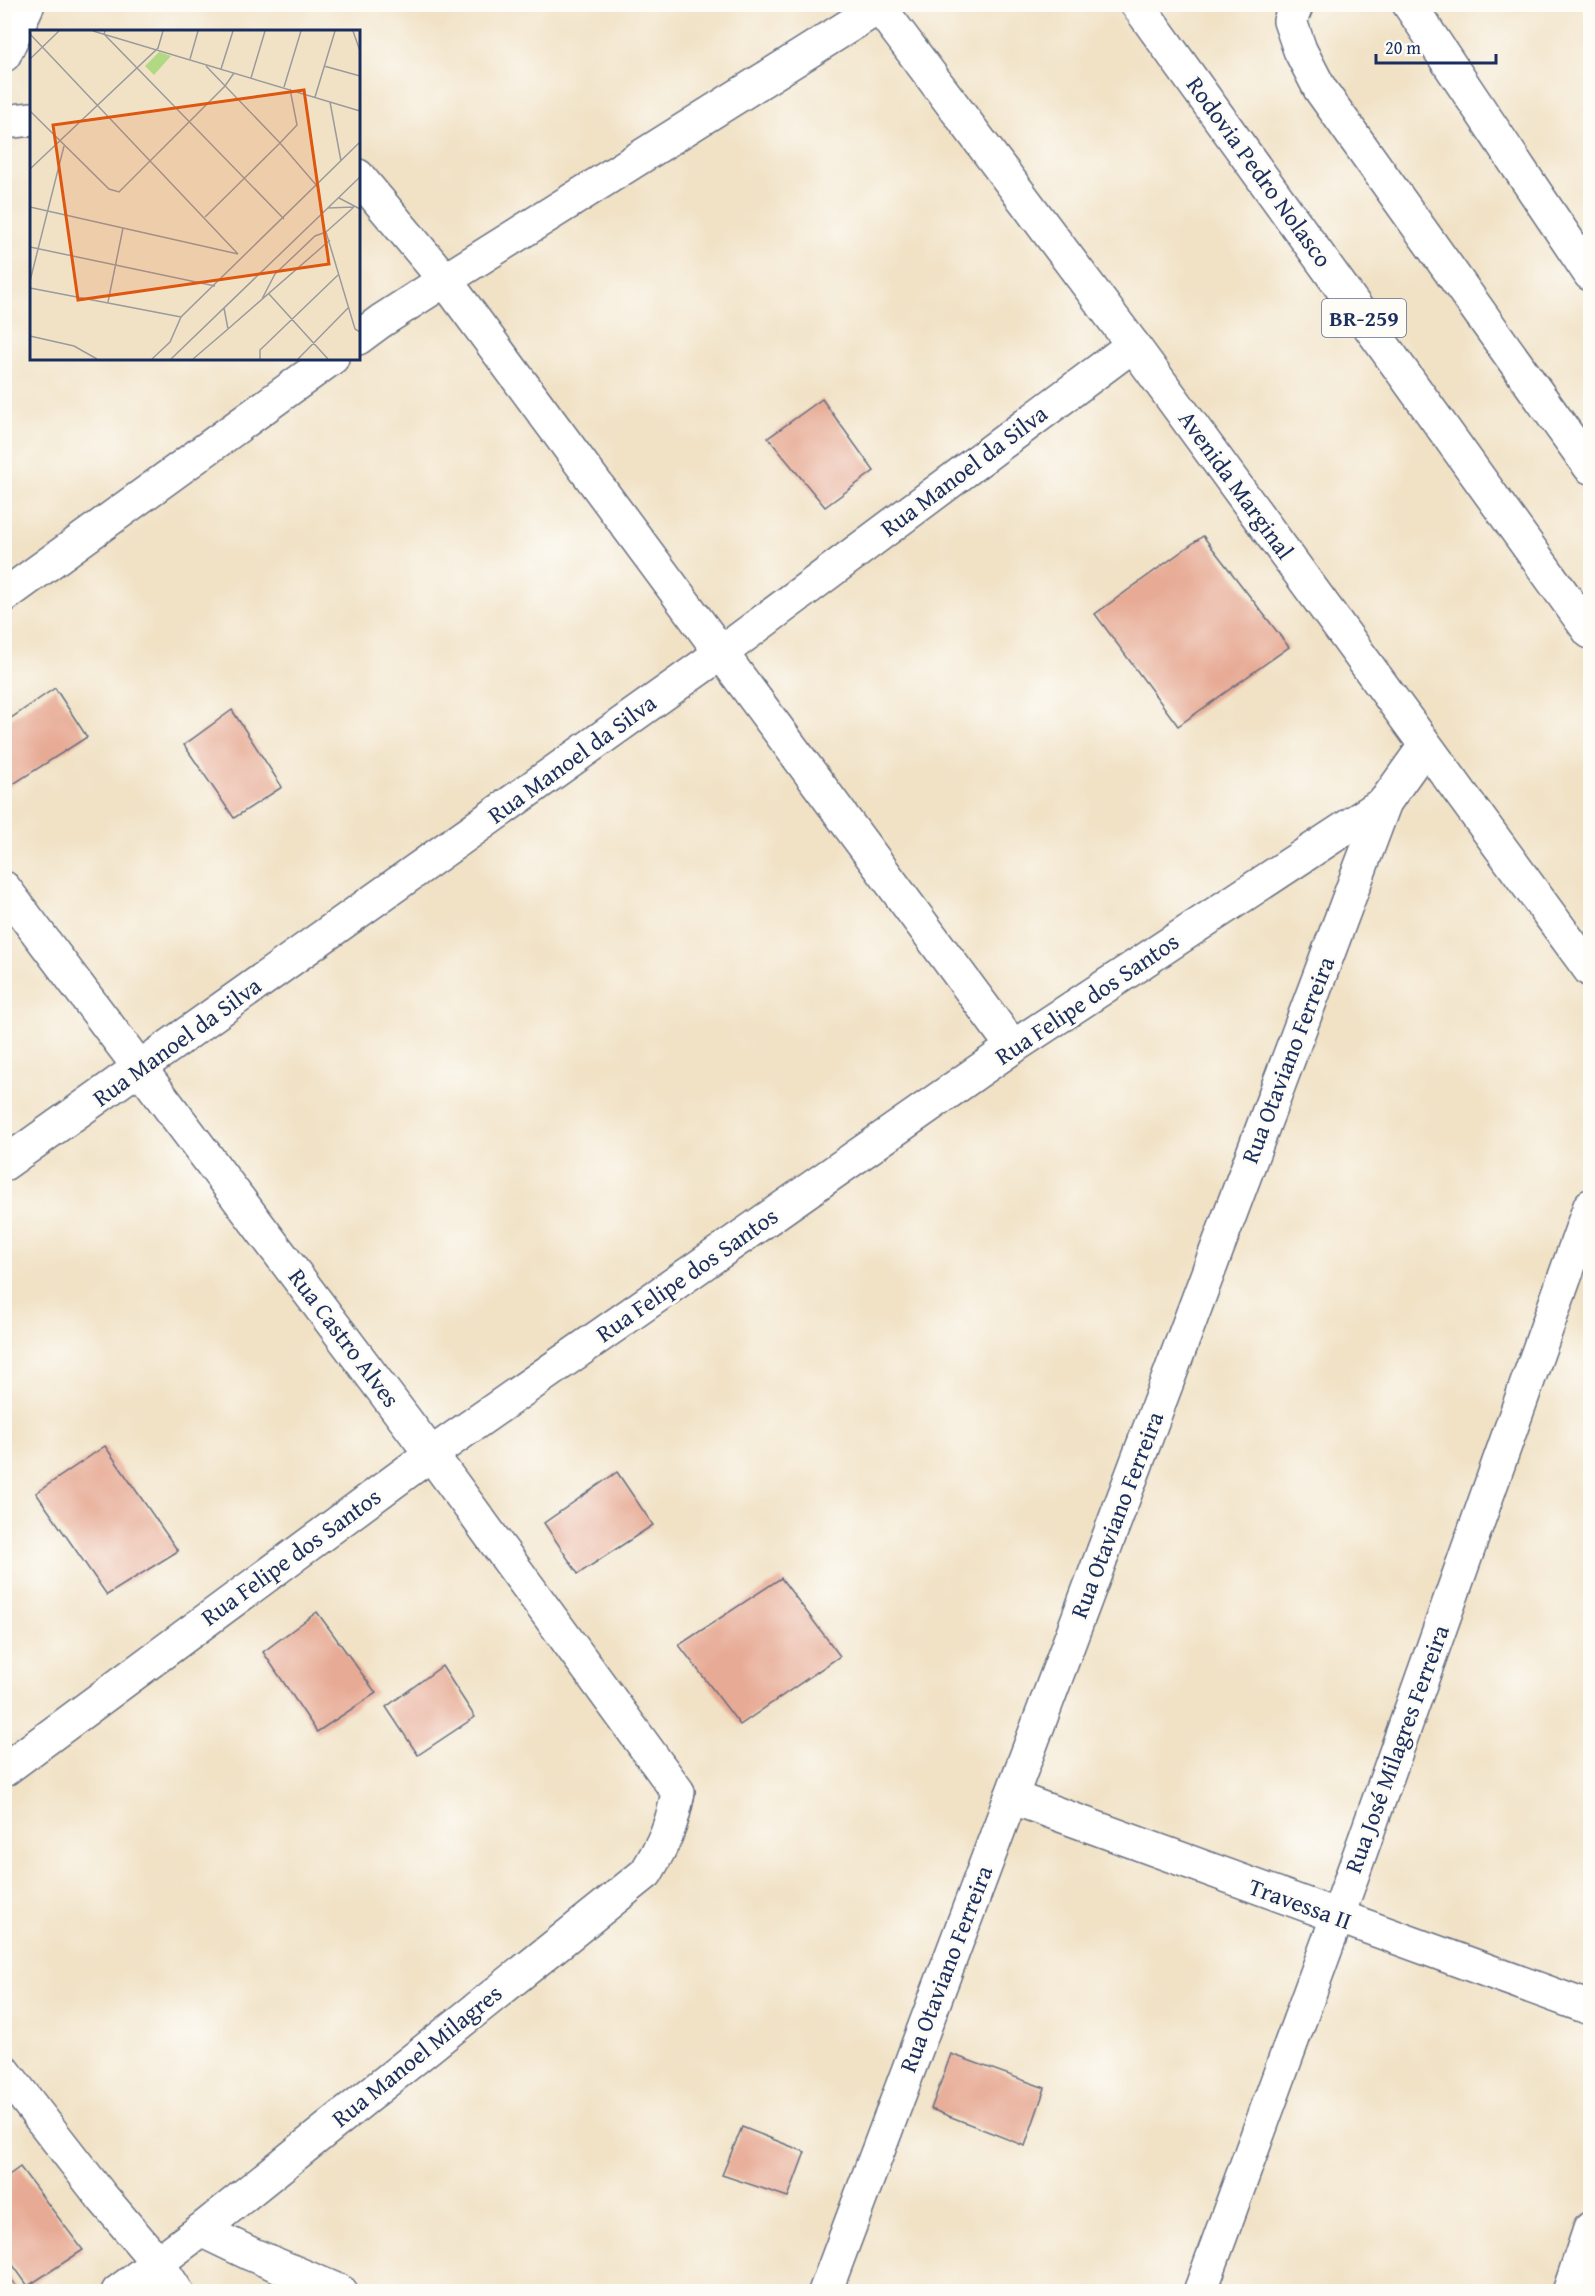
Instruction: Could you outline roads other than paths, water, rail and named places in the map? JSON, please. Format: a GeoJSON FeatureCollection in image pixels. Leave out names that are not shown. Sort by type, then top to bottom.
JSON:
{"type":"FeatureCollection","features":[{"type":"Feature","properties":{"kind":"main road"},"geometry":{"type":"LineString","coordinates":[[4,56],[28,4]]}},
{"type":"Feature","properties":{"kind":"main road","name":"Rodovia Pedro Nolasco"},"geometry":{"type":"LineString","coordinates":[[1137,4],[1590,632]]}},
{"type":"Feature","properties":{"kind":"main road"},"geometry":{"type":"LineString","coordinates":[[1297,4],[1290,21],[1300,50],[1320,90],[1590,467]]}},
{"type":"Feature","properties":{"kind":"main road"},"geometry":{"type":"LineString","coordinates":[[1409,4],[1590,274]]}},
{"type":"Feature","properties":{"kind":"main road"},"geometry":{"type":"LineString","coordinates":[[360,337],[445,280],[878,6]]}},
{"type":"Feature","properties":{"kind":"main road","name":"Avenida Marginal"},"geometry":{"type":"LineString","coordinates":[[878,6],[1133,345],[1590,970]]}},
{"type":"Feature","properties":{"kind":"main road"},"geometry":{"type":"LineString","coordinates":[[4,122],[30,119]]}},
{"type":"Feature","properties":{"kind":"main road"},"geometry":{"type":"LineString","coordinates":[[360,178],[445,280],[1013,1047]]}},
{"type":"Feature","properties":{"kind":"main road","name":"Rua Manoel da Silva"},"geometry":{"type":"LineString","coordinates":[[4,1164],[721,653],[1133,345]]}},
{"type":"Feature","properties":{"kind":"main road"},"geometry":{"type":"LineString","coordinates":[[4,596],[329,360]]}},
{"type":"Feature","properties":{"kind":"main road","name":"Rua Otaviano Ferreira"},"geometry":{"type":"LineString","coordinates":[[825,2292],[1385,802],[1425,746]]}},
{"type":"Feature","properties":{"kind":"main road","name":"Rua Felipe dos Santos"},"geometry":{"type":"LineString","coordinates":[[4,1770],[431,1454],[1013,1047],[1385,802]]}},
{"type":"Feature","properties":{"kind":"main road","name":"Rua Castro Alves"},"geometry":{"type":"LineString","coordinates":[[4,888],[431,1454],[678,1792]]}},
{"type":"Feature","properties":{"kind":"main road","name":"Rua José Milagres Ferreira"},"geometry":{"type":"LineString","coordinates":[[1200,2292],[1337,1918],[1590,1206]]}},
{"type":"Feature","properties":{"kind":"main road","name":"Rua Manoel Milagres"},"geometry":{"type":"LineString","coordinates":[[118,2292],[201,2230],[646,1873],[672,1823],[678,1792]]}},
{"type":"Feature","properties":{"kind":"main road","name":"Travessa II"},"geometry":{"type":"LineString","coordinates":[[1011,1797],[1337,1918],[1590,2008]]}},
{"type":"Feature","properties":{"kind":"main road"},"geometry":{"type":"LineString","coordinates":[[4,2071],[102,2197],[158,2264],[177,2292]]}},
{"type":"Feature","properties":{"kind":"main road"},"geometry":{"type":"LineString","coordinates":[[1569,2292],[1590,2229]]}},
{"type":"Feature","properties":{"kind":"main road"},"geometry":{"type":"LineString","coordinates":[[201,2230],[341,2292]]}}]}
